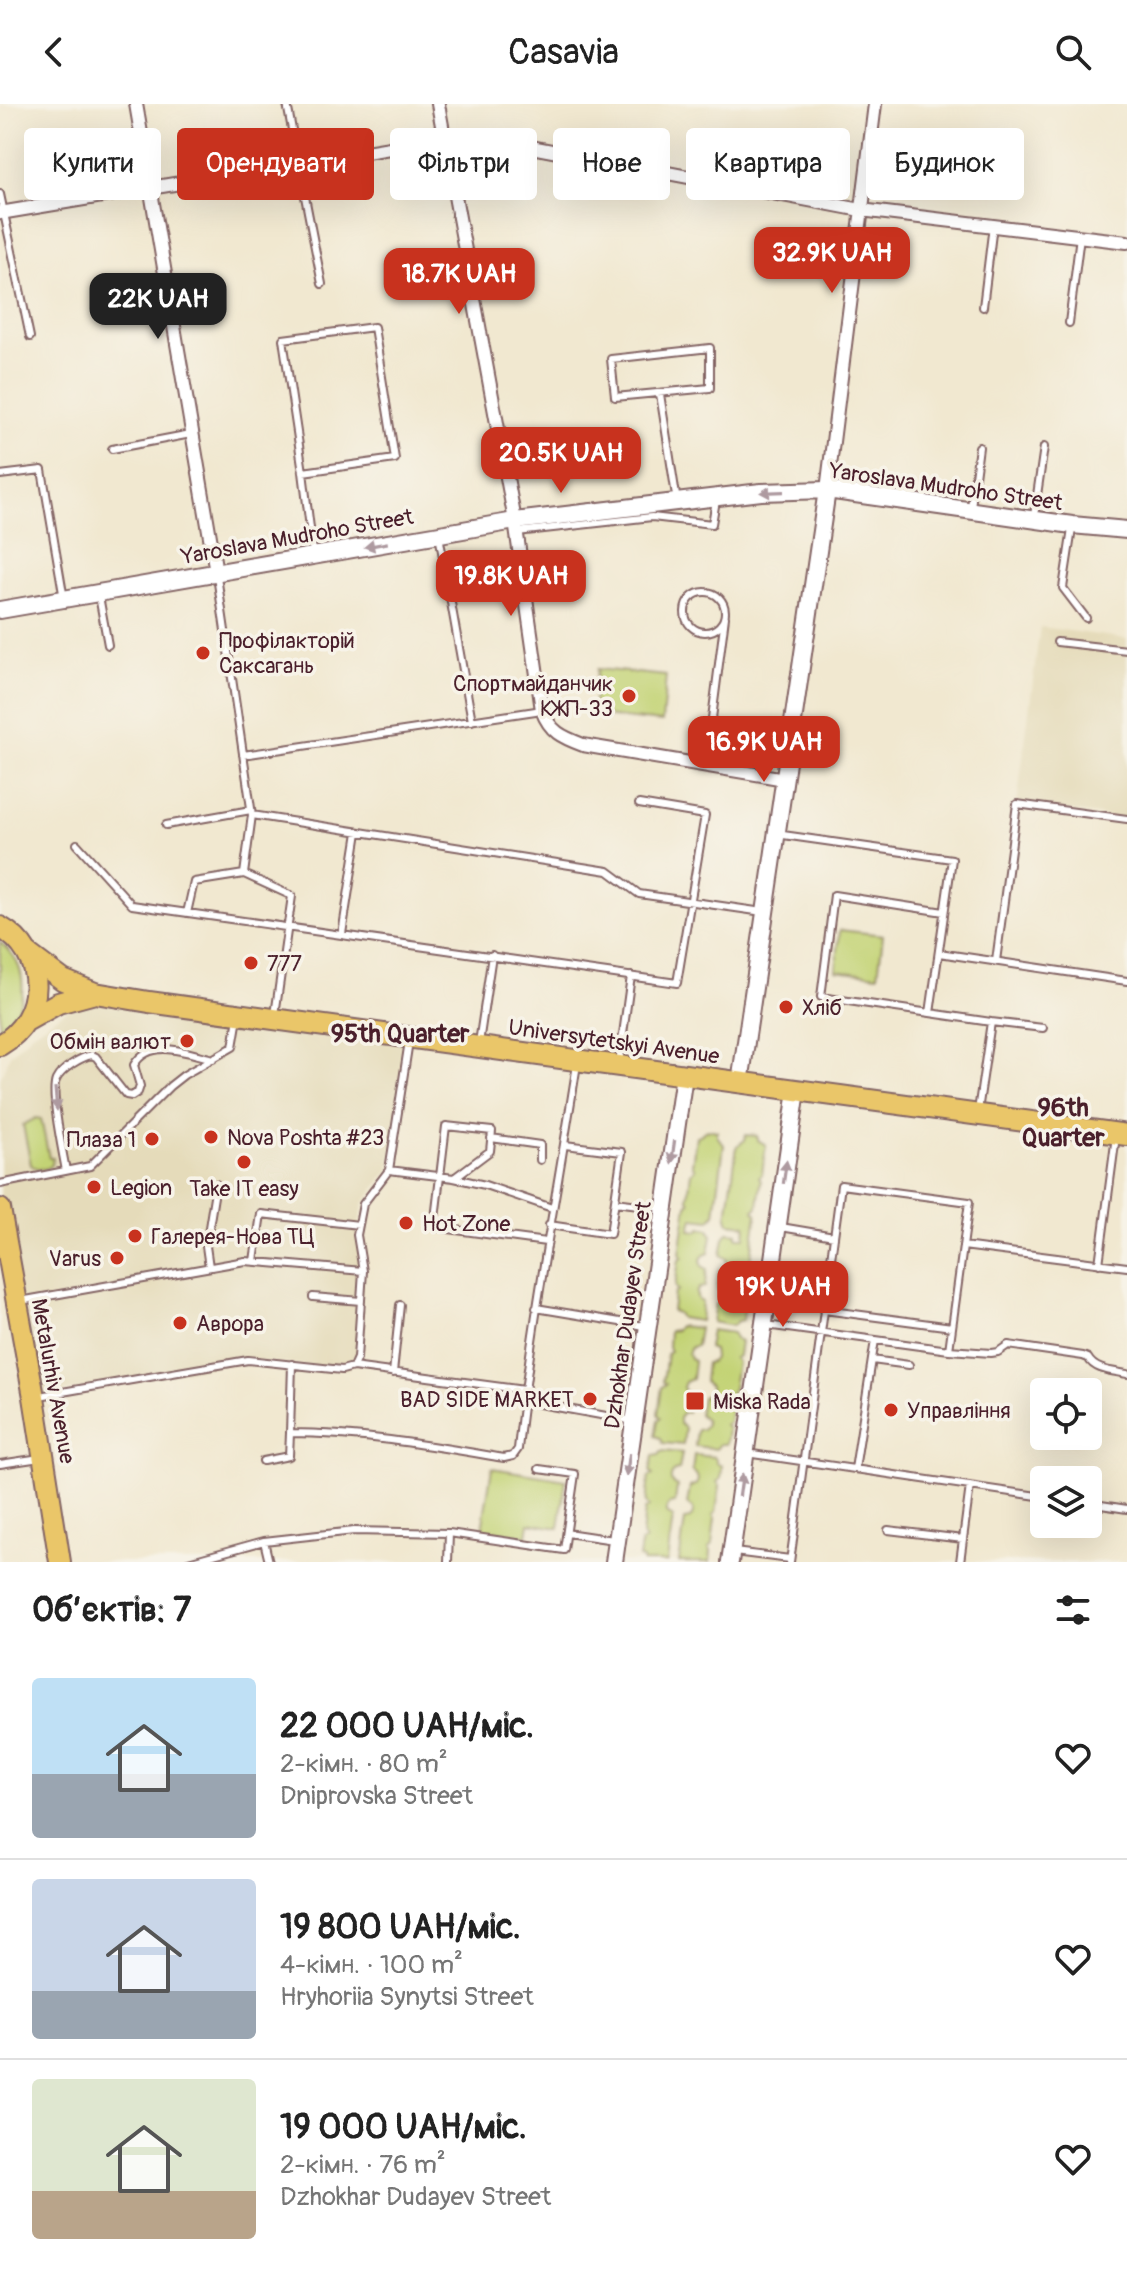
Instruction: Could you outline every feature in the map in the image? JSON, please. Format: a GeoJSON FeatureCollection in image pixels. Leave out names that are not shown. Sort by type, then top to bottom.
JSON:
{"type":"FeatureCollection","features":[{"type":"Feature","properties":{"kind":"main road"},"geometry":{"type":"LineString","coordinates":[[0,927],[14,937],[27,953],[63,980],[95,993]]}},
{"type":"Feature","properties":{"kind":"main road"},"geometry":{"type":"LineString","coordinates":[[1,1047],[16,1034],[32,1008],[36,980],[27,953]]}},
{"type":"Feature","properties":{"kind":"main road","name":"Universytetskyi Avenue"},"geometry":{"type":"LineString","coordinates":[[95,993],[1122,1135]]}},
{"type":"Feature","properties":{"kind":"main road"},"geometry":{"type":"LineString","coordinates":[[26,1021],[58,1003],[95,993]]}},
{"type":"Feature","properties":{"kind":"main road","name":"Metalurhiv Avenue"},"geometry":{"type":"LineString","coordinates":[[0,1209],[3,1247],[34,1397],[60,1562]]}},
{"type":"Feature","properties":{"kind":"street"},"geometry":{"type":"LineString","coordinates":[[136,104],[140,128]]}},
{"type":"Feature","properties":{"kind":"street"},"geometry":{"type":"LineString","coordinates":[[438,104],[442,128]]}},
{"type":"Feature","properties":{"kind":"street"},"geometry":{"type":"LineString","coordinates":[[740,1083],[827,490],[875,104]]}},
{"type":"Feature","properties":{"kind":"street"},"geometry":{"type":"LineString","coordinates":[[537,148],[861,210],[1127,242]]}},
{"type":"Feature","properties":{"kind":"street"},"geometry":{"type":"LineString","coordinates":[[2,213],[79,200]]}},
{"type":"Feature","properties":{"kind":"street"},"geometry":{"type":"LineString","coordinates":[[153,200],[216,572]]}},
{"type":"Feature","properties":{"kind":"street"},"geometry":{"type":"LineString","coordinates":[[455,200],[516,527],[542,710],[548,726],[566,739],[583,745],[785,779]]}},
{"type":"Feature","properties":{"kind":"street","name":"Yaroslava Mudroho Street"},"geometry":{"type":"LineString","coordinates":[[0,610],[439,535],[761,492],[827,490],[1127,530]]}},
{"type":"Feature","properties":{"kind":"street","name":"Dzhokhar Dudayev Street"},"geometry":{"type":"LineString","coordinates":[[614,1562],[684,1075]]}},
{"type":"Feature","properties":{"kind":"street"},"geometry":{"type":"LineString","coordinates":[[731,1557],[797,1090]]}},
{"type":"Feature","properties":{"kind":"lane"},"geometry":{"type":"LineString","coordinates":[[287,104],[292,128]]}},
{"type":"Feature","properties":{"kind":"lane"},"geometry":{"type":"LineString","coordinates":[[0,194],[30,337]]}},
{"type":"Feature","properties":{"kind":"lane"},"geometry":{"type":"LineString","coordinates":[[306,200],[322,284]]}},
{"type":"Feature","properties":{"kind":"lane"},"geometry":{"type":"LineString","coordinates":[[983,307],[993,225]]}},
{"type":"Feature","properties":{"kind":"lane"},"geometry":{"type":"LineString","coordinates":[[1069,323],[1080,236]]}},
{"type":"Feature","properties":{"kind":"lane"},"geometry":{"type":"LineString","coordinates":[[303,472],[395,459],[374,327],[283,339],[314,556]]}},
{"type":"Feature","properties":{"kind":"lane"},"geometry":{"type":"LineString","coordinates":[[710,348],[710,388],[660,394],[615,397],[611,359],[710,348]]}},
{"type":"Feature","properties":{"kind":"lane"},"geometry":{"type":"LineString","coordinates":[[660,394],[677,502]]}},
{"type":"Feature","properties":{"kind":"lane"},"geometry":{"type":"LineString","coordinates":[[112,449],[192,434]]}},
{"type":"Feature","properties":{"kind":"lane"},"geometry":{"type":"LineString","coordinates":[[970,511],[979,447]]}},
{"type":"Feature","properties":{"kind":"lane"},"geometry":{"type":"LineString","coordinates":[[1034,520],[1044,447]]}},
{"type":"Feature","properties":{"kind":"lane"},"geometry":{"type":"LineString","coordinates":[[0,475],[42,470],[64,599]]}},
{"type":"Feature","properties":{"kind":"lane"},"geometry":{"type":"LineString","coordinates":[[516,527],[652,517],[712,524],[716,497]]}},
{"type":"Feature","properties":{"kind":"lane"},"geometry":{"type":"LineString","coordinates":[[1072,525],[1063,588],[1086,618]]}},
{"type":"Feature","properties":{"kind":"lane"},"geometry":{"type":"LineString","coordinates":[[439,535],[472,721]]}},
{"type":"Feature","properties":{"kind":"lane"},"geometry":{"type":"LineString","coordinates":[[216,572],[252,812],[244,874]]}},
{"type":"Feature","properties":{"kind":"lane"},"geometry":{"type":"LineString","coordinates":[[98,593],[108,645]]}},
{"type":"Feature","properties":{"kind":"lane"},"geometry":{"type":"LineString","coordinates":[[706,765],[725,617],[724,604],[718,596],[700,593],[691,597],[686,605],[686,619],[699,632],[709,633],[717,629],[725,617]]}},
{"type":"Feature","properties":{"kind":"lane"},"geometry":{"type":"LineString","coordinates":[[1057,642],[1127,650]]}},
{"type":"Feature","properties":{"kind":"lane"},"geometry":{"type":"LineString","coordinates":[[243,755],[542,710]]}},
{"type":"Feature","properties":{"kind":"lane"},"geometry":{"type":"LineString","coordinates":[[77,844],[132,905],[677,983],[705,815],[639,804]]}},
{"type":"Feature","properties":{"kind":"lane"},"geometry":{"type":"LineString","coordinates":[[996,961],[1017,804],[1127,819]]}},
{"type":"Feature","properties":{"kind":"lane"},"geometry":{"type":"LineString","coordinates":[[166,825],[252,812],[608,871],[639,894],[765,912]]}},
{"type":"Feature","properties":{"kind":"lane"},"geometry":{"type":"LineString","coordinates":[[342,934],[358,832]]}},
{"type":"Feature","properties":{"kind":"lane"},"geometry":{"type":"LineString","coordinates":[[776,834],[952,859],[930,1013]]}},
{"type":"Feature","properties":{"kind":"lane"},"geometry":{"type":"LineString","coordinates":[[187,913],[194,882],[244,874],[292,896],[274,1019]]}},
{"type":"Feature","properties":{"kind":"lane"},"geometry":{"type":"LineString","coordinates":[[944,912],[834,895],[821,997],[1043,1028]]}},
{"type":"Feature","properties":{"kind":"lane"},"geometry":{"type":"LineString","coordinates":[[939,953],[1127,981]]}},
{"type":"Feature","properties":{"kind":"lane"},"geometry":{"type":"LineString","coordinates":[[478,1047],[492,955]]}},
{"type":"Feature","properties":{"kind":"lane"},"geometry":{"type":"LineString","coordinates":[[619,1066],[631,976]]}},
{"type":"Feature","properties":{"kind":"lane"},"geometry":{"type":"LineString","coordinates":[[0,1184],[90,1166],[170,1086],[233,1047],[239,1014]]}},
{"type":"Feature","properties":{"kind":"lane"},"geometry":{"type":"LineString","coordinates":[[977,1115],[991,1022]]}},
{"type":"Feature","properties":{"kind":"lane"},"geometry":{"type":"LineString","coordinates":[[353,1367],[357,1358],[363,1271],[357,1235],[363,1204],[389,1170],[409,1037]]}},
{"type":"Feature","properties":{"kind":"lane"},"geometry":{"type":"LineString","coordinates":[[66,1171],[55,1084],[57,1077],[82,1057],[96,1057],[126,1095],[132,1096],[140,1086],[134,1065],[146,1052],[171,1049],[213,1059]]}},
{"type":"Feature","properties":{"kind":"lane"},"geometry":{"type":"LineString","coordinates":[[290,1433],[327,1433],[424,1444],[504,1458],[513,1456],[518,1449],[546,1242],[565,1145],[577,1060]]}},
{"type":"Feature","properties":{"kind":"lane"},"geometry":{"type":"LineString","coordinates":[[454,1178],[490,1151],[492,1131],[446,1126],[434,1227],[546,1242]]}},
{"type":"Feature","properties":{"kind":"lane"},"geometry":{"type":"LineString","coordinates":[[1099,1264],[1122,1135]]}},
{"type":"Feature","properties":{"kind":"lane"},"geometry":{"type":"LineString","coordinates":[[491,1138],[540,1145],[540,1160]]}},
{"type":"Feature","properties":{"kind":"lane"},"geometry":{"type":"LineString","coordinates":[[549,1225],[610,1234],[622,1152],[565,1145]]}},
{"type":"Feature","properties":{"kind":"lane"},"geometry":{"type":"LineString","coordinates":[[389,1170],[440,1175],[485,1185],[552,1208]]}},
{"type":"Feature","properties":{"kind":"lane"},"geometry":{"type":"LineString","coordinates":[[209,1267],[206,1246],[216,1184]]}},
{"type":"Feature","properties":{"kind":"lane"},"geometry":{"type":"LineString","coordinates":[[731,1557],[790,1561],[841,1185],[969,1202],[949,1350]]}},
{"type":"Feature","properties":{"kind":"lane"},"geometry":{"type":"LineString","coordinates":[[615,1202],[665,1209]]}},
{"type":"Feature","properties":{"kind":"lane"},"geometry":{"type":"LineString","coordinates":[[254,1261],[261,1214],[359,1225]]}},
{"type":"Feature","properties":{"kind":"lane"},"geometry":{"type":"LineString","coordinates":[[778,1227],[834,1236]]}},
{"type":"Feature","properties":{"kind":"lane"},"geometry":{"type":"LineString","coordinates":[[963,1246],[1127,1267]]}},
{"type":"Feature","properties":{"kind":"lane"},"geometry":{"type":"LineString","coordinates":[[16,1302],[254,1261],[363,1271]]}},
{"type":"Feature","properties":{"kind":"lane"},"geometry":{"type":"LineString","coordinates":[[313,1297],[361,1301]]}},
{"type":"Feature","properties":{"kind":"lane"},"geometry":{"type":"LineString","coordinates":[[393,1373],[400,1305]]}},
{"type":"Feature","properties":{"kind":"lane"},"geometry":{"type":"LineString","coordinates":[[536,1308],[648,1326]]}},
{"type":"Feature","properties":{"kind":"lane"},"geometry":{"type":"LineString","coordinates":[[824,1310],[952,1327]]}},
{"type":"Feature","properties":{"kind":"lane"},"geometry":{"type":"LineString","coordinates":[[764,1325],[949,1350],[991,1353],[1008,1345],[1083,1356],[1099,1368],[1127,1374]]}},
{"type":"Feature","properties":{"kind":"lane"},"geometry":{"type":"LineString","coordinates":[[855,1469],[875,1340]]}},
{"type":"Feature","properties":{"kind":"lane"},"geometry":{"type":"LineString","coordinates":[[34,1397],[248,1360],[342,1370],[353,1367],[524,1390]]}},
{"type":"Feature","properties":{"kind":"lane"},"geometry":{"type":"LineString","coordinates":[[872,1360],[909,1365]]}},
{"type":"Feature","properties":{"kind":"lane"},"geometry":{"type":"LineString","coordinates":[[263,1461],[289,1456],[292,1364]]}},
{"type":"Feature","properties":{"kind":"lane"},"geometry":{"type":"LineString","coordinates":[[523,1401],[634,1421]]}},
{"type":"Feature","properties":{"kind":"lane"},"geometry":{"type":"LineString","coordinates":[[746,1453],[1030,1495]]}},
{"type":"Feature","properties":{"kind":"lane"},"geometry":{"type":"LineString","coordinates":[[0,1464],[44,1458]]}},
{"type":"Feature","properties":{"kind":"lane"},"geometry":{"type":"LineString","coordinates":[[188,1562],[264,1541],[354,1531],[449,1533],[564,1550],[575,1474],[539,1469]]}},
{"type":"Feature","properties":{"kind":"lane"},"geometry":{"type":"LineString","coordinates":[[960,1562],[970,1486]]}},
{"type":"Feature","properties":{"kind":"lane"},"geometry":{"type":"LineString","coordinates":[[1102,1505],[1127,1509]]}},
{"type":"Feature","properties":{"kind":"lane"},"geometry":{"type":"LineString","coordinates":[[888,1530],[963,1539]]}},
{"type":"Feature","properties":{"kind":"lane"},"geometry":{"type":"LineString","coordinates":[[448,1562],[449,1533]]}},
{"type":"Feature","properties":{"kind":"lane"},"geometry":{"type":"LineString","coordinates":[[567,1533],[618,1541]]}},
{"type":"Feature","properties":{"kind":"lane"},"geometry":{"type":"LineString","coordinates":[[264,1541],[269,1562]]}},
{"type":"Feature","properties":{"kind":"shaded area"},"geometry":{"type":"Polygon","coordinates":[[[1040,627],[1127,639],[1127,819],[1017,804],[1040,627]]]}},
{"type":"Feature","properties":{"kind":"shaded area"},"geometry":{"type":"Polygon","coordinates":[[[98,1000],[409,1037],[389,1170],[363,1204],[357,1235],[363,1271],[357,1358],[348,1369],[248,1360],[34,1397],[0,1209],[0,1079],[10,1055],[32,1033],[65,1011],[98,1000]]]}},
{"type":"Feature","properties":{"kind":"green space","name":"Спортмайданчик КЖП-33"},"geometry":{"type":"Polygon","coordinates":[[[597,669],[666,676],[662,722],[593,715],[597,669]]]}},
{"type":"Feature","properties":{"kind":"green space"},"geometry":{"type":"Polygon","coordinates":[[[840,930],[883,935],[878,975],[836,970],[840,930]]]}},
{"type":"Feature","properties":{"kind":"green space"},"geometry":{"type":"Polygon","coordinates":[[[0,942],[17,963],[22,986],[17,1010],[0,1031],[0,942]]]}},
{"type":"Feature","properties":{"kind":"green space"},"geometry":{"type":"Polygon","coordinates":[[[36,1118],[41,1119],[49,1158],[53,1158],[45,1169],[31,1165],[23,1125],[36,1118]]]}},
{"type":"Feature","properties":{"kind":"green space"},"geometry":{"type":"Polygon","coordinates":[[[707,1129],[717,1131],[724,1145],[715,1214],[710,1220],[693,1218],[690,1230],[709,1229],[712,1235],[709,1253],[701,1259],[702,1266],[707,1269],[705,1287],[699,1288],[696,1293],[702,1302],[700,1321],[680,1318],[672,1311],[674,1294],[678,1291],[675,1287],[679,1260],[683,1258],[680,1254],[690,1202],[691,1172],[695,1169],[692,1165],[696,1136],[707,1129]]]}},
{"type":"Feature","properties":{"kind":"green space"},"geometry":{"type":"Polygon","coordinates":[[[746,1135],[757,1136],[766,1145],[759,1177],[758,1207],[754,1210],[757,1214],[750,1263],[747,1265],[746,1296],[742,1299],[745,1302],[743,1320],[733,1326],[712,1322],[715,1304],[723,1298],[717,1289],[719,1270],[727,1265],[727,1259],[721,1255],[724,1238],[728,1232],[745,1237],[746,1225],[729,1223],[727,1217],[737,1146],[746,1135]]]}},
{"type":"Feature","properties":{"kind":"green space"},"geometry":{"type":"Polygon","coordinates":[[[679,1326],[699,1328],[696,1346],[691,1347],[688,1354],[694,1361],[692,1379],[685,1382],[683,1387],[690,1395],[687,1412],[679,1418],[679,1423],[685,1428],[683,1445],[663,1443],[661,1438],[655,1436],[661,1418],[658,1414],[662,1387],[666,1384],[663,1381],[670,1351],[669,1331],[679,1326]]]}},
{"type":"Feature","properties":{"kind":"green space"},"geometry":{"type":"Polygon","coordinates":[[[711,1330],[732,1333],[740,1341],[738,1356],[734,1358],[737,1362],[730,1392],[729,1422],[725,1425],[728,1429],[726,1444],[720,1444],[716,1449],[695,1446],[697,1430],[706,1424],[699,1414],[702,1397],[710,1391],[710,1386],[704,1381],[706,1363],[714,1358],[713,1350],[708,1348],[711,1330]]]}},
{"type":"Feature","properties":{"kind":"green space"},"geometry":{"type":"Polygon","coordinates":[[[662,1451],[682,1453],[679,1470],[671,1476],[671,1481],[677,1486],[675,1503],[667,1508],[667,1513],[673,1518],[667,1562],[643,1562],[639,1558],[641,1543],[645,1540],[642,1536],[645,1510],[649,1507],[646,1503],[649,1477],[653,1475],[650,1471],[653,1456],[662,1451]]]}},
{"type":"Feature","properties":{"kind":"green space"},"geometry":{"type":"Polygon","coordinates":[[[694,1455],[715,1457],[722,1466],[721,1479],[717,1482],[720,1486],[713,1515],[710,1562],[679,1562],[685,1520],[693,1514],[693,1509],[687,1504],[690,1487],[697,1484],[698,1479],[692,1472],[694,1455]]]}},
{"type":"Feature","properties":{"kind":"green space"},"geometry":{"type":"Polygon","coordinates":[[[492,1468],[566,1480],[559,1528],[529,1523],[527,1536],[482,1529],[492,1468]]]}},
{"type":"Feature","properties":{"kind":"place","name":"Профілакторій Саксагань"},"geometry":{"type":"Point","coordinates":[203,653]}},
{"type":"Feature","properties":{"kind":"place","name":"Спортмайданчик КЖП-33"},"geometry":{"type":"Point","coordinates":[629,696]}},
{"type":"Feature","properties":{"kind":"place","name":"777"},"geometry":{"type":"Point","coordinates":[251,963]}},
{"type":"Feature","properties":{"kind":"place","name":"Хліб"},"geometry":{"type":"Point","coordinates":[786,1007]}},
{"type":"Feature","properties":{"kind":"place","name":"Обмін валют"},"geometry":{"type":"Point","coordinates":[187,1041]}},
{"type":"Feature","properties":{"kind":"place","name":"Nova Poshta #23"},"geometry":{"type":"Point","coordinates":[211,1137]}},
{"type":"Feature","properties":{"kind":"place","name":"Плаза 1"},"geometry":{"type":"Point","coordinates":[152,1139]}},
{"type":"Feature","properties":{"kind":"place","name":"Take IT easy"},"geometry":{"type":"Point","coordinates":[244,1162]}},
{"type":"Feature","properties":{"kind":"place","name":"Legion"},"geometry":{"type":"Point","coordinates":[94,1187]}},
{"type":"Feature","properties":{"kind":"place","name":"Hot Zone"},"geometry":{"type":"Point","coordinates":[406,1223]}},
{"type":"Feature","properties":{"kind":"place","name":"Галерея-Нова ТЦ"},"geometry":{"type":"Point","coordinates":[135,1236]}},
{"type":"Feature","properties":{"kind":"place","name":"Varus"},"geometry":{"type":"Point","coordinates":[117,1258]}},
{"type":"Feature","properties":{"kind":"place","name":"Аврора"},"geometry":{"type":"Point","coordinates":[180,1323]}},
{"type":"Feature","properties":{"kind":"place","name":"BAD SIDE MARKET"},"geometry":{"type":"Point","coordinates":[590,1399]}},
{"type":"Feature","properties":{"kind":"place","name":"Miska Rada"},"geometry":{"type":"Point","coordinates":[695,1401]}},
{"type":"Feature","properties":{"kind":"place","name":"Управління"},"geometry":{"type":"Point","coordinates":[891,1410]}},
{"type":"Feature","properties":{"kind":"district","name":"95th Quarter"},"geometry":{"type":"Point","coordinates":[400,1033]}},
{"type":"Feature","properties":{"kind":"district","name":"96th Quarter"},"geometry":{"type":"Point","coordinates":[1063,1122]}}]}
